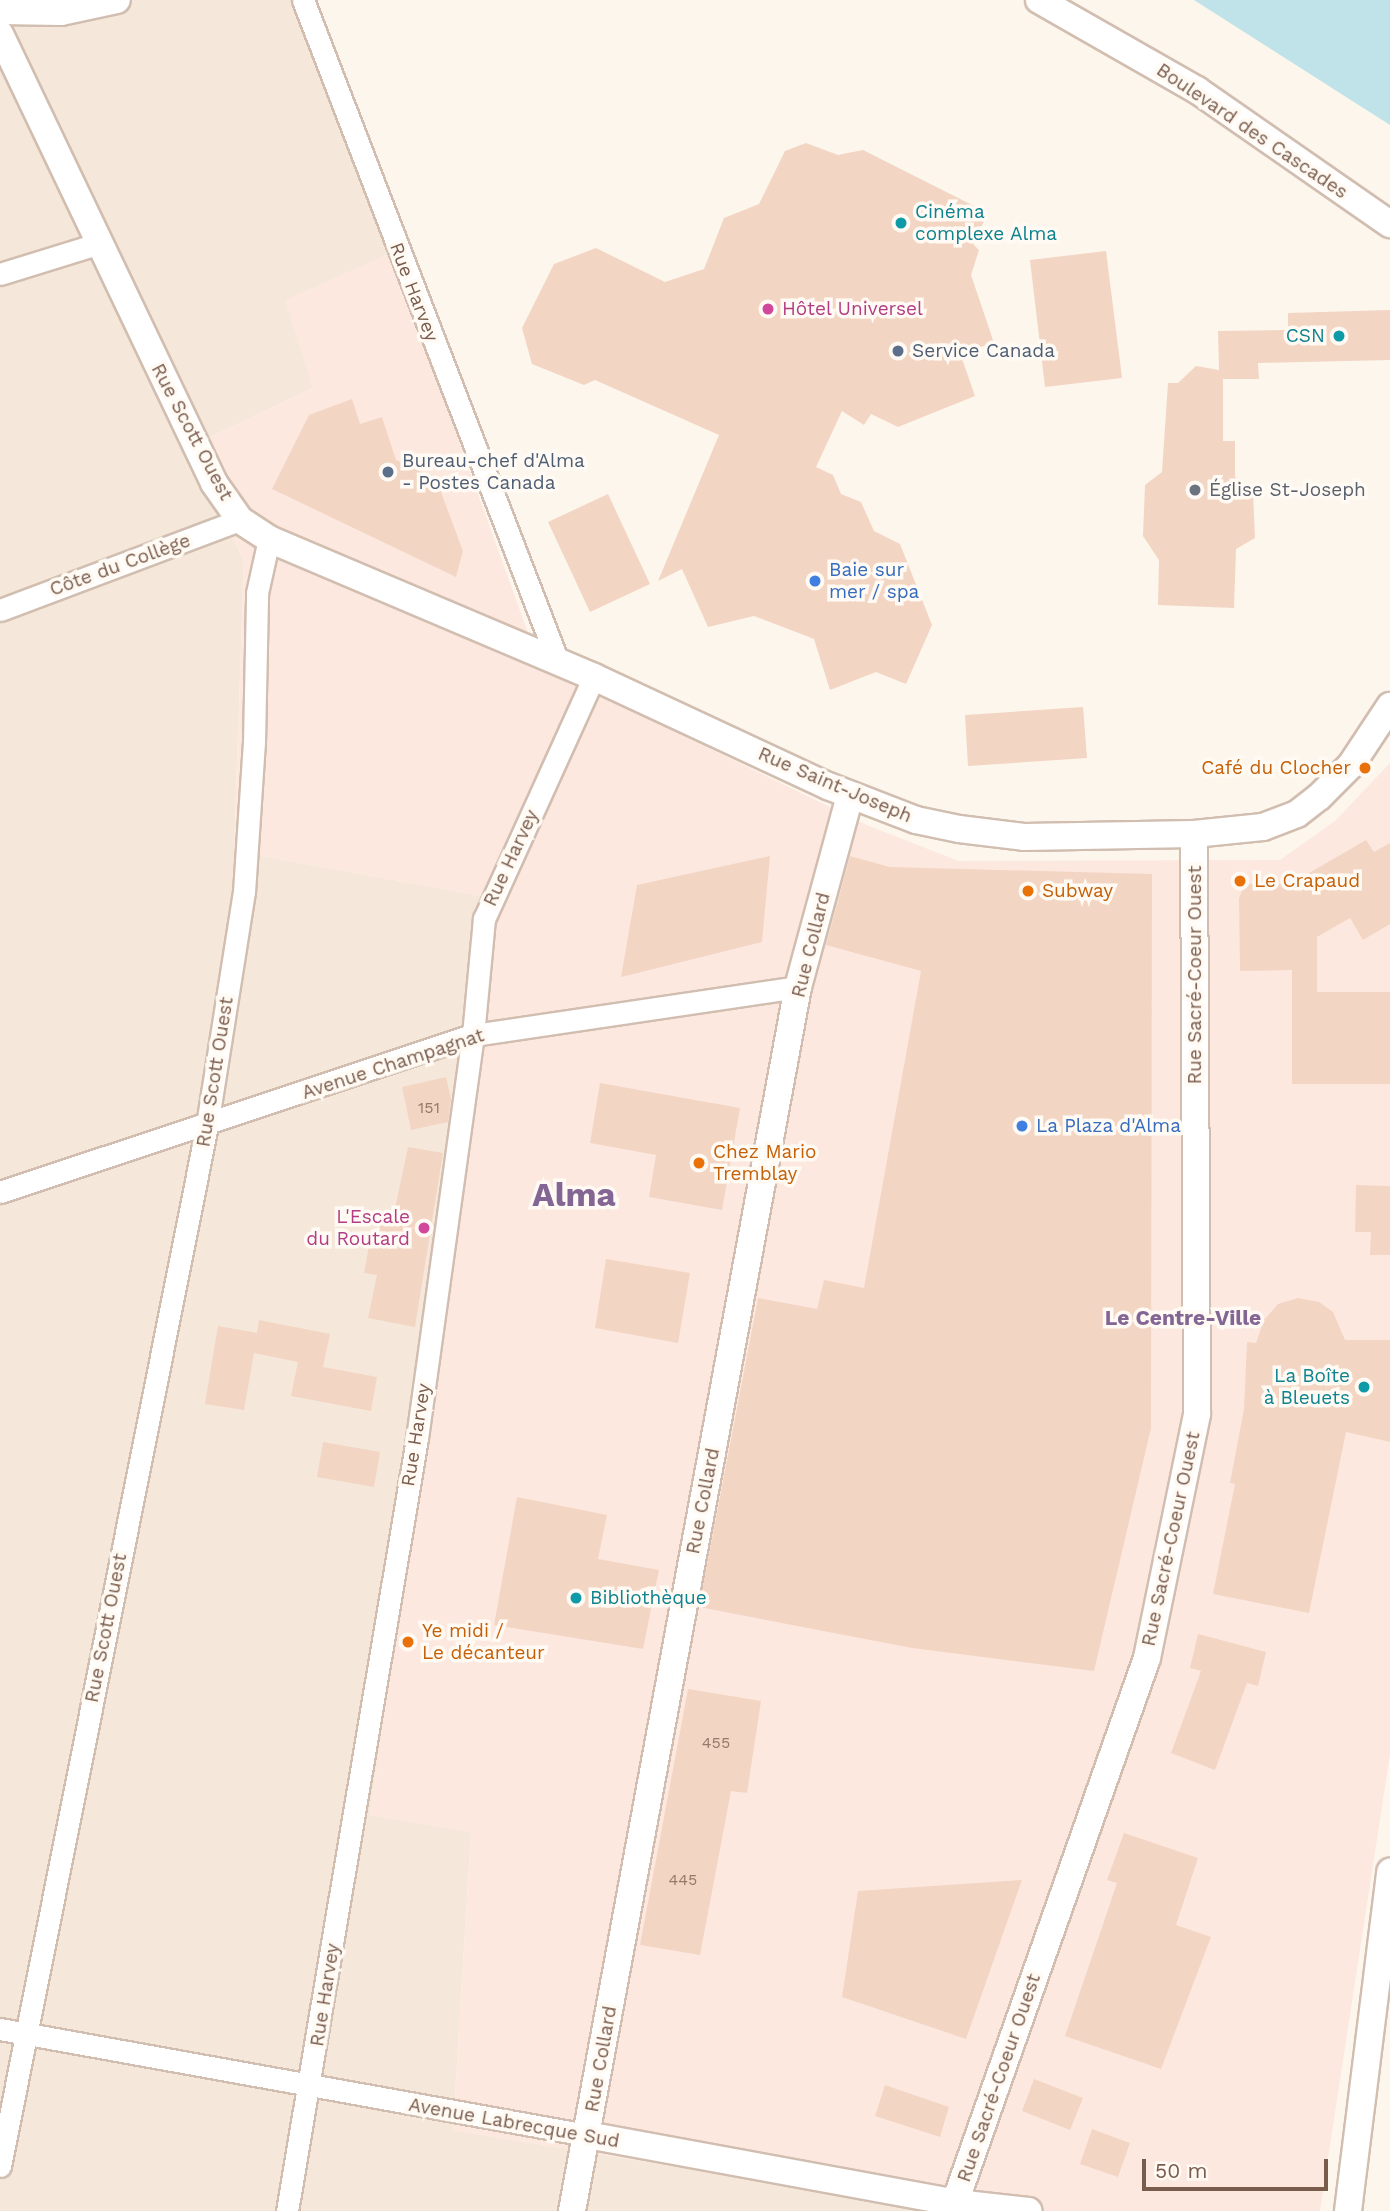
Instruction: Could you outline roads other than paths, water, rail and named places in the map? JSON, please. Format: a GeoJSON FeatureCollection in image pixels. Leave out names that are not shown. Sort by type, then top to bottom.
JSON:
{"type":"FeatureCollection","features":[{"type":"Feature","properties":{"kind":"street"},"geometry":{"type":"LineString","coordinates":[[0,11],[61,12],[117,0]]}},
{"type":"Feature","properties":{"kind":"street","name":"Rue Harvey"},"geometry":{"type":"LineString","coordinates":[[303,0],[558,662]]}},
{"type":"Feature","properties":{"kind":"street","name":"Boulevard des Cascades"},"geometry":{"type":"LineString","coordinates":[[1039,0],[1197,90],[1390,224]]}},
{"type":"Feature","properties":{"kind":"street","name":"Rue Scott Ouest"},"geometry":{"type":"LineString","coordinates":[[0,34],[97,244],[215,483],[240,520],[269,539],[257,593],[254,742],[244,892],[208,1125],[24,2033],[0,2166]]}},
{"type":"Feature","properties":{"kind":"street"},"geometry":{"type":"LineString","coordinates":[[0,274],[97,244]]}},
{"type":"Feature","properties":{"kind":"street","name":"Côte du Collège"},"geometry":{"type":"LineString","coordinates":[[0,610],[240,520]]}},
{"type":"Feature","properties":{"kind":"street","name":"Rue Saint-Joseph"},"geometry":{"type":"LineString","coordinates":[[269,539],[594,677],[850,795],[916,820],[1024,837],[1194,834],[1263,827],[1297,814],[1351,765],[1390,706]]}},
{"type":"Feature","properties":{"kind":"street","name":"Rue Harvey"},"geometry":{"type":"LineString","coordinates":[[287,2211],[416,1445],[473,1035],[485,915],[594,677]]}},
{"type":"Feature","properties":{"kind":"street","name":"Rue Collard"},"geometry":{"type":"LineString","coordinates":[[572,2211],[798,987],[850,795]]}},
{"type":"Feature","properties":{"kind":"street","name":"Rue Sacré-Coeur Ouest"},"geometry":{"type":"LineString","coordinates":[[954,2207],[1147,1658],[1197,1414],[1194,834]]}},
{"type":"Feature","properties":{"kind":"street","name":"Avenue Champagnat"},"geometry":{"type":"LineString","coordinates":[[0,1192],[473,1035],[798,987]]}},
{"type":"Feature","properties":{"kind":"street"},"geometry":{"type":"LineString","coordinates":[[1348,2211],[1390,1872]]}},
{"type":"Feature","properties":{"kind":"street","name":"Avenue Labrecque Sud"},"geometry":{"type":"LineString","coordinates":[[0,2029],[587,2135],[954,2207],[1029,2211]]}},
{"type":"Feature","properties":{"kind":"water"},"geometry":{"type":"Polygon","coordinates":[[[1194,0],[1390,0],[1390,125],[1194,0]]]}},
{"type":"Feature","properties":{"kind":"place","name":"Cinéma complexe Alma"},"geometry":{"type":"Point","coordinates":[901,223]}},
{"type":"Feature","properties":{"kind":"place","name":"Hôtel Universel"},"geometry":{"type":"Point","coordinates":[768,309]}},
{"type":"Feature","properties":{"kind":"place","name":"CSN"},"geometry":{"type":"Point","coordinates":[1339,336]}},
{"type":"Feature","properties":{"kind":"place","name":"Service Canada"},"geometry":{"type":"Point","coordinates":[898,351]}},
{"type":"Feature","properties":{"kind":"place","name":"Bureau-chef d'Alma - Postes Canada"},"geometry":{"type":"Point","coordinates":[388,472]}},
{"type":"Feature","properties":{"kind":"place","name":"Église St-Joseph"},"geometry":{"type":"Point","coordinates":[1195,490]}},
{"type":"Feature","properties":{"kind":"place","name":"Baie sur mer / spa"},"geometry":{"type":"Point","coordinates":[815,581]}},
{"type":"Feature","properties":{"kind":"place","name":"Café du Clocher"},"geometry":{"type":"Point","coordinates":[1365,768]}},
{"type":"Feature","properties":{"kind":"place","name":"Le Crapaud"},"geometry":{"type":"Point","coordinates":[1240,881]}},
{"type":"Feature","properties":{"kind":"place","name":"Subway"},"geometry":{"type":"Point","coordinates":[1028,891]}},
{"type":"Feature","properties":{"kind":"place","name":"La Plaza d'Alma"},"geometry":{"type":"Point","coordinates":[1022,1126]}},
{"type":"Feature","properties":{"kind":"place","name":"Chez Mario Tremblay"},"geometry":{"type":"Point","coordinates":[699,1163]}},
{"type":"Feature","properties":{"kind":"place","name":"L'Escale du Routard"},"geometry":{"type":"Point","coordinates":[424,1228]}},
{"type":"Feature","properties":{"kind":"place","name":"La Boîte à Bleuets"},"geometry":{"type":"Point","coordinates":[1364,1387]}},
{"type":"Feature","properties":{"kind":"place","name":"Bibliothèque"},"geometry":{"type":"Point","coordinates":[576,1598]}},
{"type":"Feature","properties":{"kind":"place","name":"Ye midi / Le décanteur"},"geometry":{"type":"Point","coordinates":[408,1642]}},
{"type":"Feature","properties":{"kind":"district","name":"Alma"},"geometry":{"type":"Point","coordinates":[574,1195]}},
{"type":"Feature","properties":{"kind":"district","name":"Le Centre-Ville"},"geometry":{"type":"Point","coordinates":[1183,1318]}}]}
